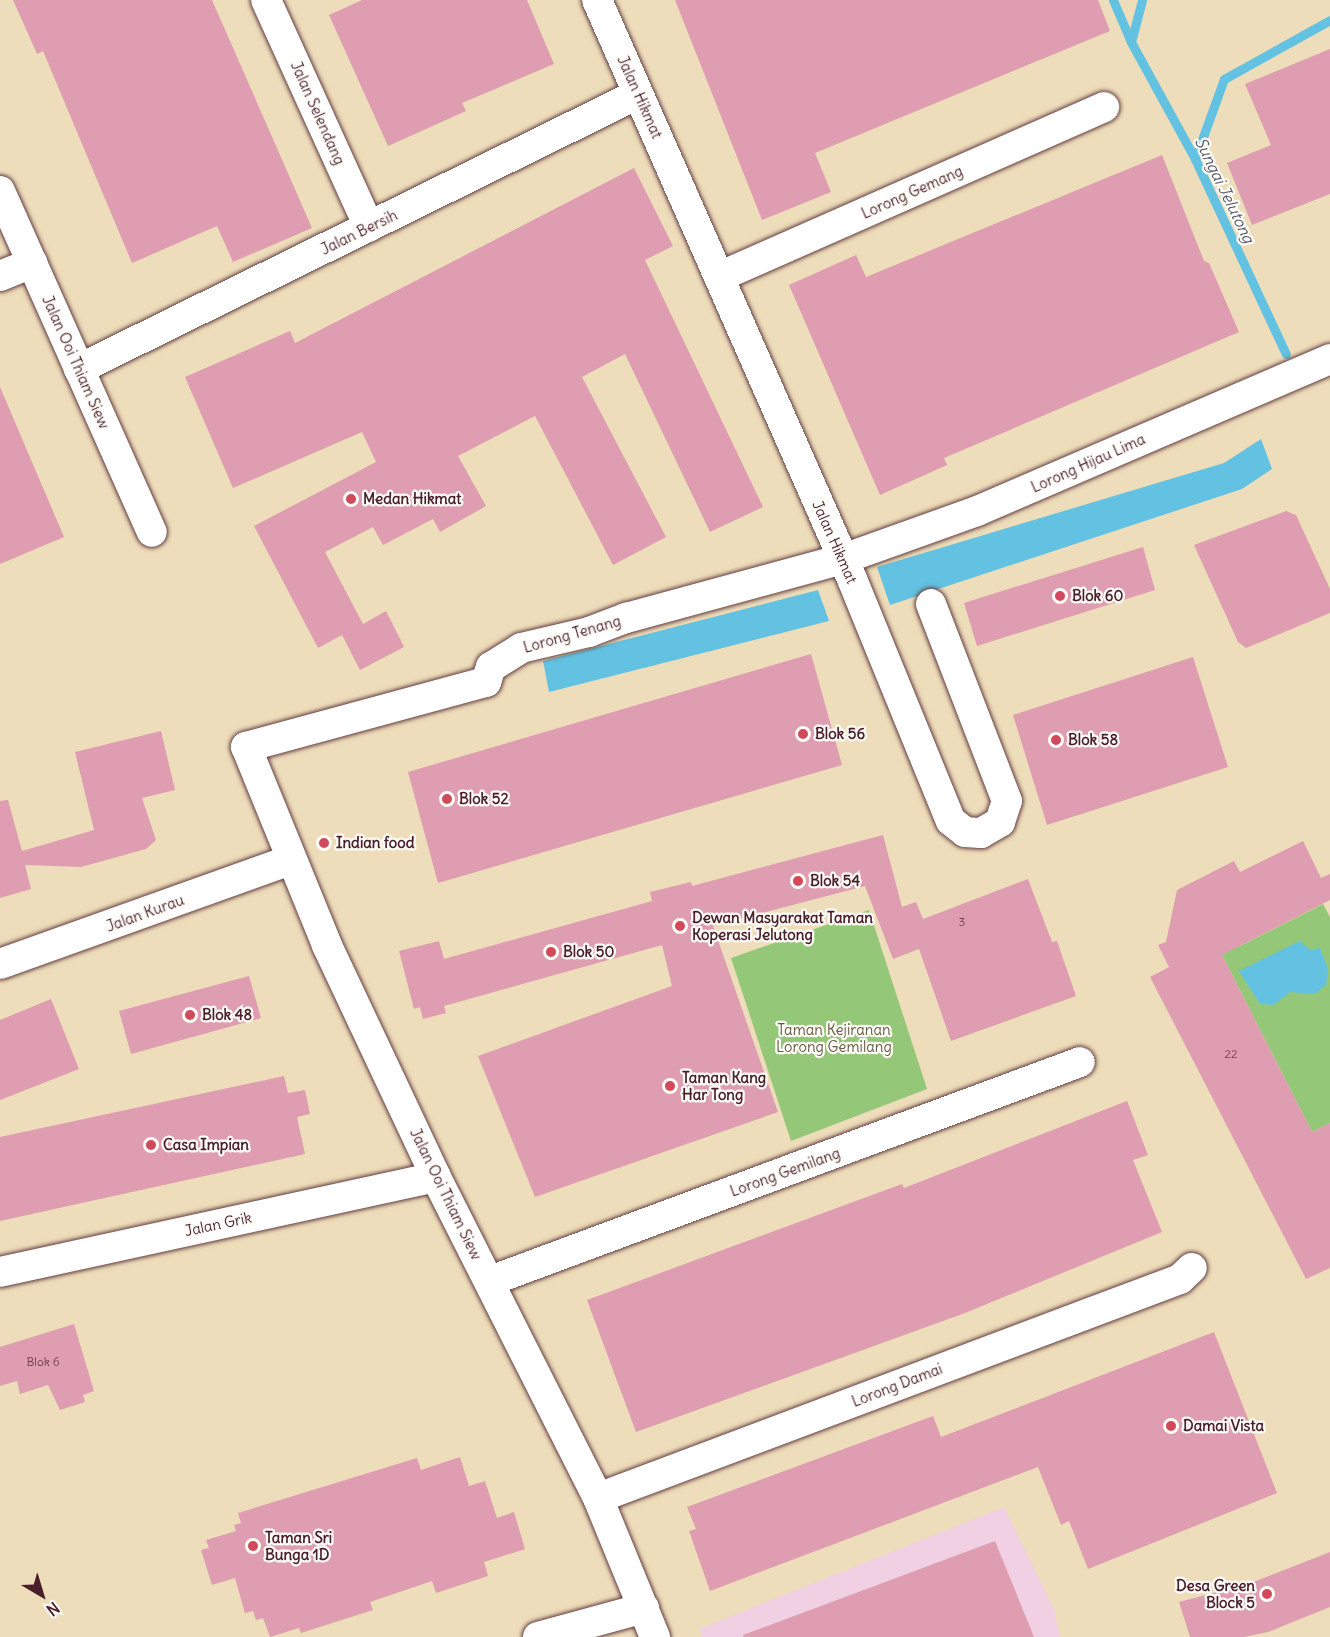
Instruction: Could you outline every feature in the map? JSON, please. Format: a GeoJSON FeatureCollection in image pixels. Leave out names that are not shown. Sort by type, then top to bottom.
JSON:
{"type":"FeatureCollection","features":[{"type":"Feature","properties":{"kind":"street","name":"Jalan Selendang"},"geometry":{"type":"LineString","coordinates":[[266,0],[369,226]]}},
{"type":"Feature","properties":{"kind":"street","name":"Jalan Hikmat"},"geometry":{"type":"LineString","coordinates":[[597,0],[847,569],[951,821],[965,832],[981,833],[1000,822],[1007,801],[931,604]]}},
{"type":"Feature","properties":{"kind":"street","name":"Jalan Bersih"},"geometry":{"type":"LineString","coordinates":[[79,369],[638,94]]}},
{"type":"Feature","properties":{"kind":"street","name":"Lorong Gemang"},"geometry":{"type":"LineString","coordinates":[[719,278],[1104,107]]}},
{"type":"Feature","properties":{"kind":"street","name":"Jalan Ooi Thiam Siew"},"geometry":{"type":"LineString","coordinates":[[0,191],[152,532]]}},
{"type":"Feature","properties":{"kind":"street"},"geometry":{"type":"LineString","coordinates":[[0,276],[32,263]]}},
{"type":"Feature","properties":{"kind":"street","name":"Lorong Hijau Lima"},"geometry":{"type":"LineString","coordinates":[[847,569],[1330,359]]}},
{"type":"Feature","properties":{"kind":"street","name":"Lorong Tenang"},"geometry":{"type":"LineString","coordinates":[[246,747],[486,682],[491,667],[520,648],[589,632],[626,618],[847,569]]}},
{"type":"Feature","properties":{"kind":"street","name":"Jalan Ooi Thiam Siew"},"geometry":{"type":"LineString","coordinates":[[246,747],[290,860],[436,1177],[598,1497],[655,1637]]}},
{"type":"Feature","properties":{"kind":"street","name":"Jalan Kurau"},"geometry":{"type":"LineString","coordinates":[[0,964],[290,860]]}},
{"type":"Feature","properties":{"kind":"street","name":"Lorong Gemilang"},"geometry":{"type":"LineString","coordinates":[[490,1281],[1080,1062]]}},
{"type":"Feature","properties":{"kind":"street","name":"Jalan Grik"},"geometry":{"type":"LineString","coordinates":[[0,1272],[436,1177]]}},
{"type":"Feature","properties":{"kind":"street","name":"Lorong Damai"},"geometry":{"type":"LineString","coordinates":[[598,1497],[1180,1279],[1192,1268]]}},
{"type":"Feature","properties":{"kind":"street"},"geometry":{"type":"LineString","coordinates":[[538,1637],[644,1608]]}},
{"type":"Feature","properties":{"kind":"shaded area"},"geometry":{"type":"Polygon","coordinates":[[[1004,1507],[1054,1609],[1060,1637],[702,1637],[699,1629],[1004,1507]]]}},
{"type":"Feature","properties":{"kind":"green space"},"geometry":{"type":"Polygon","coordinates":[[[1323,904],[1330,917],[1330,1123],[1312,1132],[1219,949],[1240,946],[1323,904]]]}},
{"type":"Feature","properties":{"kind":"green space","name":"Taman Kejiranan Lorong Gemilang"},"geometry":{"type":"Polygon","coordinates":[[[869,910],[927,1089],[791,1141],[731,958],[869,910]]]}},
{"type":"Feature","properties":{"kind":"water"},"geometry":{"type":"Polygon","coordinates":[[[1261,439],[1272,469],[1242,489],[890,605],[877,567],[1224,463],[1261,439]]]}},
{"type":"Feature","properties":{"kind":"water"},"geometry":{"type":"Polygon","coordinates":[[[818,590],[829,621],[549,692],[543,661],[818,590]]]}},
{"type":"Feature","properties":{"kind":"water"},"geometry":{"type":"Polygon","coordinates":[[[1300,941],[1310,950],[1320,948],[1328,969],[1326,985],[1315,994],[1290,992],[1274,1005],[1260,1004],[1239,971],[1300,941]]]}},
{"type":"Feature","properties":{"kind":"building"},"geometry":{"type":"Polygon","coordinates":[[[13,0],[212,0],[312,228],[233,262],[217,226],[132,263],[43,51],[37,54],[13,0]]]}},
{"type":"Feature","properties":{"kind":"building"},"geometry":{"type":"Polygon","coordinates":[[[362,0],[527,0],[554,64],[462,103],[466,111],[388,146],[329,15],[362,0]]]}},
{"type":"Feature","properties":{"kind":"building"},"geometry":{"type":"Polygon","coordinates":[[[675,0],[1098,0],[1110,31],[815,153],[831,192],[762,220],[675,0]]]}},
{"type":"Feature","properties":{"kind":"building"},"geometry":{"type":"Polygon","coordinates":[[[1330,49],[1330,194],[1252,225],[1227,163],[1271,145],[1245,84],[1330,49]]]}},
{"type":"Feature","properties":{"kind":"building"},"geometry":{"type":"Polygon","coordinates":[[[1162,155],[1204,261],[1209,263],[1239,332],[944,458],[947,465],[880,495],[789,285],[856,255],[866,277],[1162,155]]]}},
{"type":"Feature","properties":{"kind":"building"},"geometry":{"type":"Polygon","coordinates":[[[634,168],[673,246],[645,260],[763,507],[710,532],[625,354],[582,377],[666,537],[613,565],[535,416],[458,456],[486,506],[440,532],[433,519],[383,545],[373,527],[325,552],[363,624],[386,611],[404,647],[360,670],[342,635],[318,648],[254,526],[376,462],[362,432],[233,488],[185,377],[290,331],[295,343],[634,168]]]}},
{"type":"Feature","properties":{"kind":"building"},"geometry":{"type":"Polygon","coordinates":[[[0,387],[64,537],[0,564],[0,387]]]}},
{"type":"Feature","properties":{"kind":"building"},"geometry":{"type":"Polygon","coordinates":[[[1286,511],[1296,515],[1330,589],[1330,613],[1246,648],[1238,642],[1194,545],[1286,511]]]}},
{"type":"Feature","properties":{"kind":"building","name":"Blok 60"},"geometry":{"type":"Polygon","coordinates":[[[1143,547],[1155,590],[977,646],[964,603],[1143,547]]]}},
{"type":"Feature","properties":{"kind":"building"},"geometry":{"type":"Polygon","coordinates":[[[811,654],[842,765],[438,883],[408,772],[811,654]]]}},
{"type":"Feature","properties":{"kind":"building","name":"Blok 58"},"geometry":{"type":"Polygon","coordinates":[[[1193,657],[1228,767],[1047,825],[1013,715],[1193,657]]]}},
{"type":"Feature","properties":{"kind":"building"},"geometry":{"type":"Polygon","coordinates":[[[161,731],[175,790],[142,798],[156,840],[146,849],[81,867],[25,865],[31,889],[0,898],[0,801],[8,800],[22,851],[94,830],[75,752],[161,731]]]}},
{"type":"Feature","properties":{"kind":"building"},"geometry":{"type":"Polygon","coordinates":[[[883,835],[902,907],[916,902],[923,919],[1028,879],[1052,942],[1057,941],[1076,996],[951,1041],[919,949],[893,959],[865,886],[713,926],[778,1112],[535,1197],[478,1056],[672,986],[662,945],[444,1006],[446,1013],[423,1019],[420,1007],[414,1009],[399,951],[439,941],[444,959],[652,901],[650,892],[691,882],[692,886],[883,835]]]}},
{"type":"Feature","properties":{"kind":"building"},"geometry":{"type":"Polygon","coordinates":[[[1303,841],[1321,878],[1330,874],[1330,900],[1222,955],[1312,1132],[1330,1123],[1330,1268],[1306,1279],[1150,977],[1169,967],[1158,945],[1166,942],[1177,890],[1234,861],[1240,872],[1303,841]]]}},
{"type":"Feature","properties":{"kind":"building","name":"Blok 48"},"geometry":{"type":"Polygon","coordinates":[[[249,976],[261,1018],[131,1054],[119,1011],[249,976]]]}},
{"type":"Feature","properties":{"kind":"building"},"geometry":{"type":"Polygon","coordinates":[[[51,999],[79,1069],[0,1100],[0,1020],[51,999]]]}},
{"type":"Feature","properties":{"kind":"building","name":"Casa Impian"},"geometry":{"type":"Polygon","coordinates":[[[284,1076],[288,1093],[305,1090],[310,1114],[297,1117],[305,1154],[0,1221],[0,1137],[284,1076]]]}},
{"type":"Feature","properties":{"kind":"building"},"geometry":{"type":"Polygon","coordinates":[[[1127,1101],[1148,1155],[1133,1160],[1162,1232],[965,1313],[636,1432],[587,1300],[902,1184],[904,1188],[1127,1101]]]}},
{"type":"Feature","properties":{"kind":"building"},"geometry":{"type":"Polygon","coordinates":[[[74,1324],[94,1391],[83,1395],[85,1402],[60,1410],[48,1385],[20,1394],[17,1381],[0,1386],[0,1347],[74,1324]]]}},
{"type":"Feature","properties":{"kind":"building"},"geometry":{"type":"Polygon","coordinates":[[[1214,1332],[1277,1493],[1088,1569],[1069,1521],[1061,1525],[1038,1467],[710,1591],[689,1531],[696,1529],[687,1507],[933,1416],[941,1437],[1214,1332]]]}},
{"type":"Feature","properties":{"kind":"building","name":"Taman Sri Bunga 1D"},"geometry":{"type":"Polygon","coordinates":[[[460,1457],[469,1486],[485,1481],[497,1518],[514,1512],[525,1549],[484,1562],[488,1576],[436,1593],[432,1581],[370,1602],[373,1610],[301,1633],[299,1628],[270,1637],[263,1618],[256,1620],[253,1611],[245,1613],[235,1578],[212,1585],[201,1550],[209,1548],[206,1540],[236,1531],[234,1525],[241,1523],[238,1513],[417,1458],[421,1470],[460,1457]]]}},
{"type":"Feature","properties":{"kind":"building"},"geometry":{"type":"Polygon","coordinates":[[[995,1541],[1034,1637],[744,1637],[743,1635],[995,1541]]]}},
{"type":"Feature","properties":{"kind":"building","name":"Desa Green Block 5"},"geometry":{"type":"Polygon","coordinates":[[[1330,1552],[1330,1607],[1268,1632],[1244,1637],[1190,1637],[1179,1602],[1248,1584],[1330,1552]]]}},
{"type":"Feature","properties":{"kind":"waterway","name":"Sungai Jelutong"},"geometry":{"type":"LineString","coordinates":[[1113,0],[1131,42],[1195,159],[1286,354]]}},
{"type":"Feature","properties":{"kind":"waterway","name":"Sungai Jelutong"},"geometry":{"type":"LineString","coordinates":[[1131,42],[1142,0]]}},
{"type":"Feature","properties":{"kind":"waterway"},"geometry":{"type":"LineString","coordinates":[[1195,159],[1224,79],[1330,20]]}},
{"type":"Feature","properties":{"kind":"place","name":"Medan Hikmat"},"geometry":{"type":"Point","coordinates":[351,499]}},
{"type":"Feature","properties":{"kind":"place","name":"Blok 60"},"geometry":{"type":"Point","coordinates":[1060,596]}},
{"type":"Feature","properties":{"kind":"place","name":"Blok 56"},"geometry":{"type":"Point","coordinates":[803,734]}},
{"type":"Feature","properties":{"kind":"place","name":"Blok 58"},"geometry":{"type":"Point","coordinates":[1056,740]}},
{"type":"Feature","properties":{"kind":"place","name":"Blok 52"},"geometry":{"type":"Point","coordinates":[447,799]}},
{"type":"Feature","properties":{"kind":"place","name":"Indian food"},"geometry":{"type":"Point","coordinates":[324,843]}},
{"type":"Feature","properties":{"kind":"place","name":"Blok 54"},"geometry":{"type":"Point","coordinates":[798,881]}},
{"type":"Feature","properties":{"kind":"place","name":"Dewan Masyarakat Taman Koperasi Jelutong"},"geometry":{"type":"Point","coordinates":[680,926]}},
{"type":"Feature","properties":{"kind":"place","name":"Blok 50"},"geometry":{"type":"Point","coordinates":[551,952]}},
{"type":"Feature","properties":{"kind":"place","name":"Blok 48"},"geometry":{"type":"Point","coordinates":[190,1015]}},
{"type":"Feature","properties":{"kind":"place","name":"Taman Kang Har Tong"},"geometry":{"type":"Point","coordinates":[670,1086]}},
{"type":"Feature","properties":{"kind":"place","name":"Casa Impian"},"geometry":{"type":"Point","coordinates":[151,1145]}},
{"type":"Feature","properties":{"kind":"place","name":"Damai Vista"},"geometry":{"type":"Point","coordinates":[1171,1426]}},
{"type":"Feature","properties":{"kind":"place","name":"Taman Sri Bunga 1D"},"geometry":{"type":"Point","coordinates":[253,1546]}},
{"type":"Feature","properties":{"kind":"place","name":"Desa Green Block 5"},"geometry":{"type":"Point","coordinates":[1267,1594]}}]}
